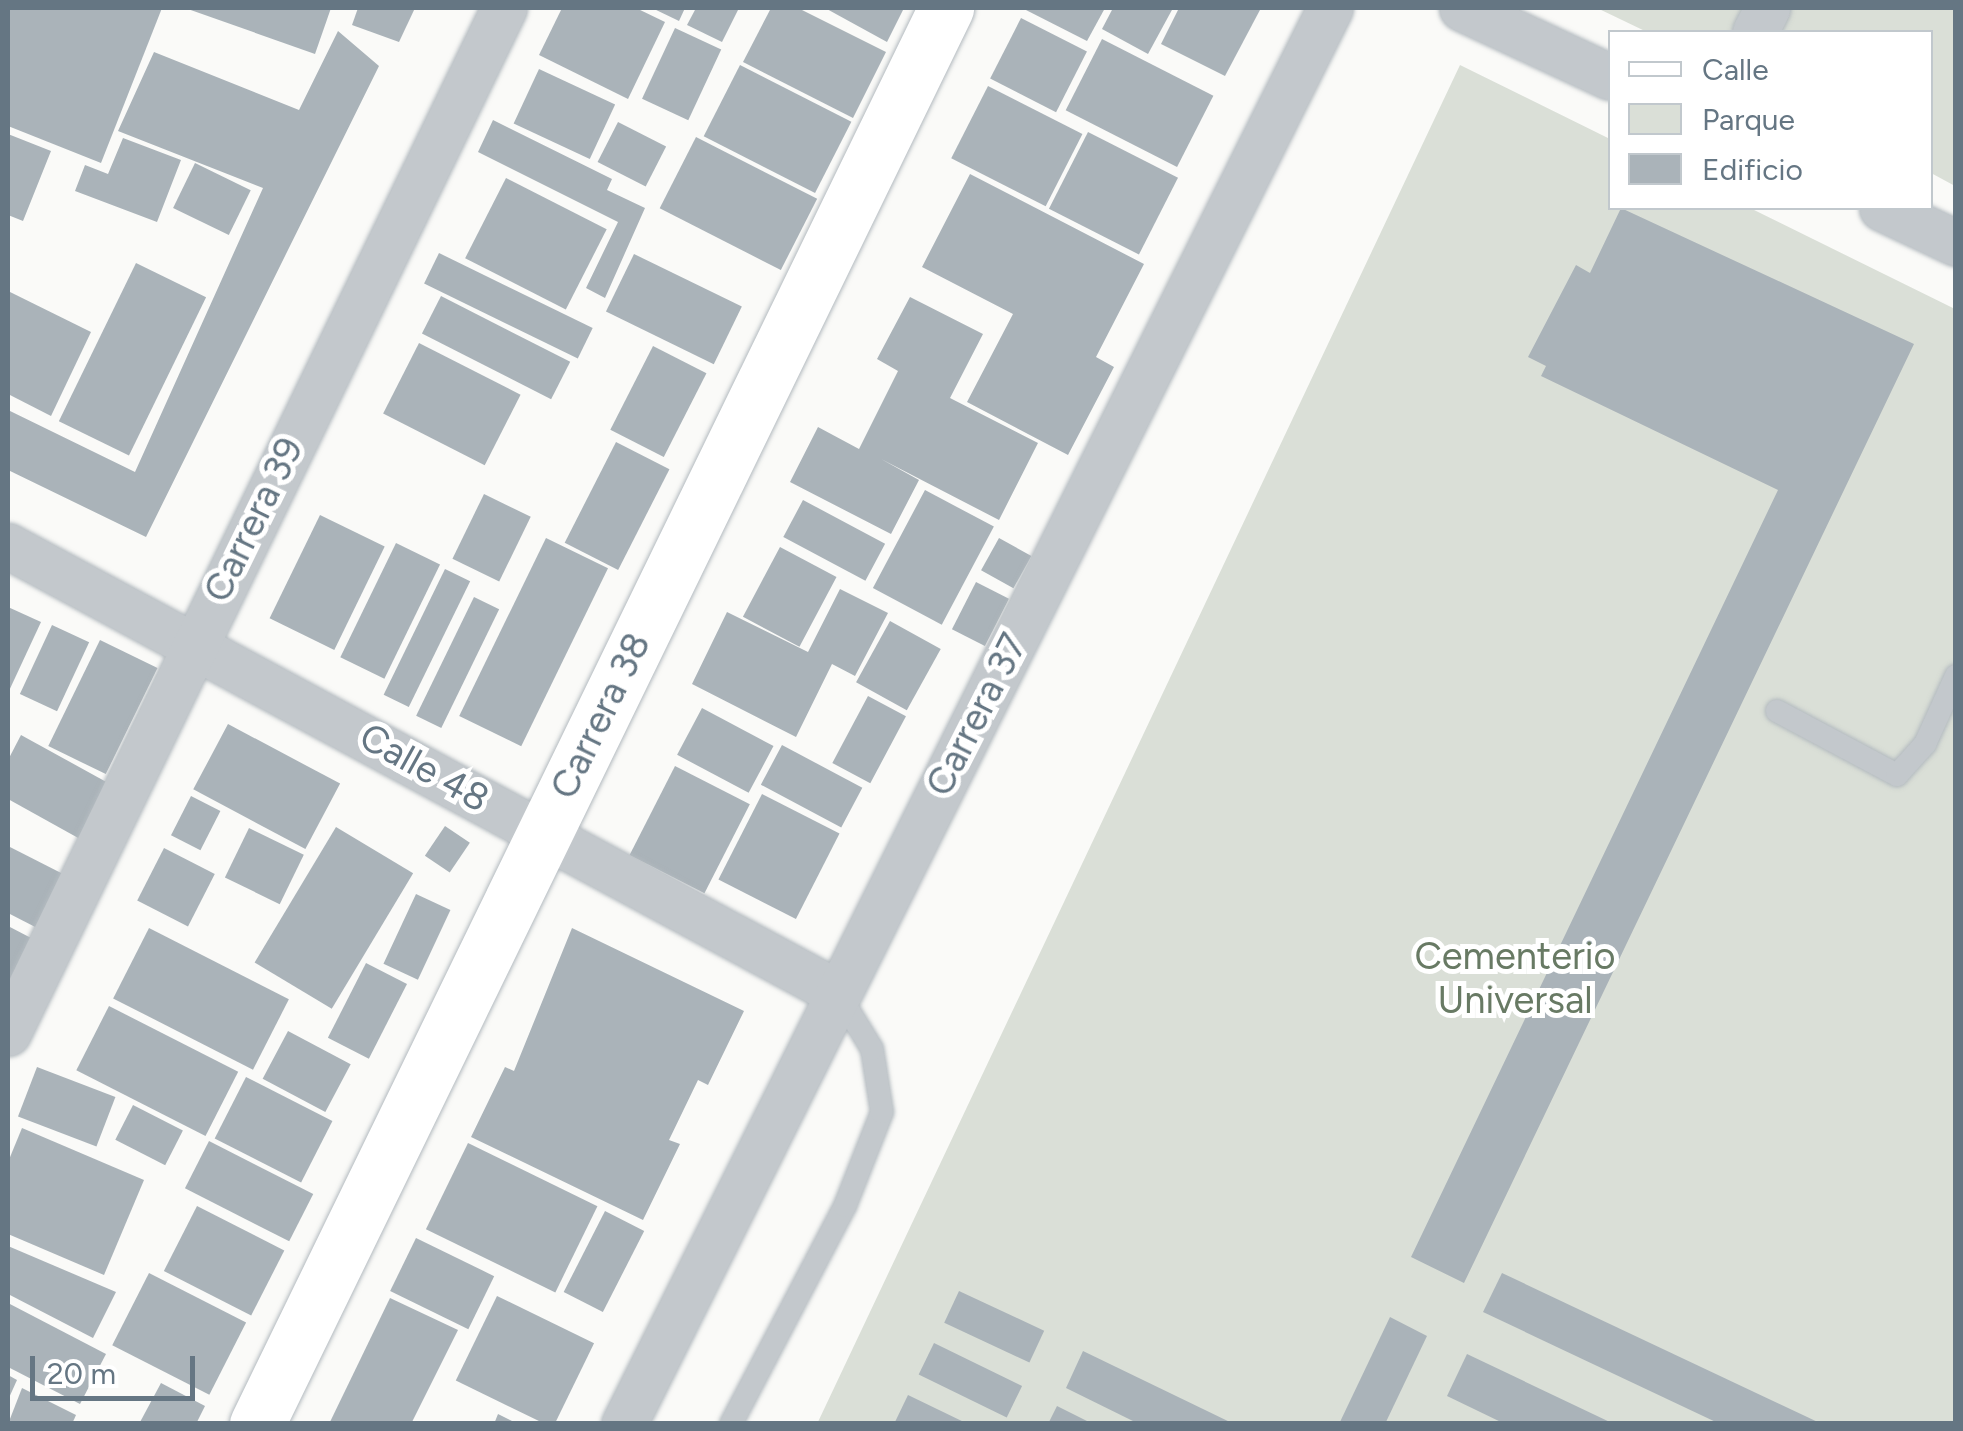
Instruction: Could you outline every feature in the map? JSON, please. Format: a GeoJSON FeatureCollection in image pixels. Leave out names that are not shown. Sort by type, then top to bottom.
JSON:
{"type":"FeatureCollection","features":[{"type":"Feature","properties":{"kind":"main road","name":"Carrera 38"},"geometry":{"type":"LineString","coordinates":[[257,1424],[946,8]]}},
{"type":"Feature","properties":{"kind":"street","name":"Carrera 39"},"geometry":{"type":"LineString","coordinates":[[8,1033],[504,8]]}},
{"type":"Feature","properties":{"kind":"street","name":"Carrera 37"},"geometry":{"type":"LineString","coordinates":[[624,1424],[1330,8]]}},
{"type":"Feature","properties":{"kind":"street"},"geometry":{"type":"LineString","coordinates":[[1462,8],[1608,76]]}},
{"type":"Feature","properties":{"kind":"street"},"geometry":{"type":"LineString","coordinates":[[1755,30],[1767,8]]}},
{"type":"Feature","properties":{"kind":"street"},"geometry":{"type":"LineString","coordinates":[[1886,210],[1956,244]]}},
{"type":"Feature","properties":{"kind":"street","name":"Calle 48"},"geometry":{"type":"LineString","coordinates":[[8,546],[195,641],[838,993]]}},
{"type":"Feature","properties":{"kind":"lane"},"geometry":{"type":"LineString","coordinates":[[1778,711],[1896,776],[1925,744],[1956,676]]}},
{"type":"Feature","properties":{"kind":"lane"},"geometry":{"type":"LineString","coordinates":[[731,1424],[845,1206],[882,1112],[872,1049],[838,993]]}},
{"type":"Feature","properties":{"kind":"green space"},"geometry":{"type":"Polygon","coordinates":[[[1597,8],[1955,8],[1955,186],[1933,174],[1933,30],[1643,30],[1597,8]]]}},
{"type":"Feature","properties":{"kind":"green space","name":"Cementerio Universal"},"geometry":{"type":"Polygon","coordinates":[[[1460,65],[1608,138],[1608,210],[1754,210],[1955,309],[1955,1423],[817,1424],[1460,65]]]}},
{"type":"Feature","properties":{"kind":"building"},"geometry":{"type":"Polygon","coordinates":[[[8,8],[162,8],[101,163],[8,126],[8,8]]]}},
{"type":"Feature","properties":{"kind":"building"},"geometry":{"type":"Polygon","coordinates":[[[185,8],[331,8],[315,54],[185,8]]]}},
{"type":"Feature","properties":{"kind":"building"},"geometry":{"type":"Polygon","coordinates":[[[358,8],[415,8],[399,42],[352,25],[358,8]]]}},
{"type":"Feature","properties":{"kind":"building"},"geometry":{"type":"Polygon","coordinates":[[[562,8],[636,8],[665,22],[628,99],[539,55],[562,8]]]}},
{"type":"Feature","properties":{"kind":"building"},"geometry":{"type":"Polygon","coordinates":[[[652,8],[685,8],[679,21],[652,8]]]}},
{"type":"Feature","properties":{"kind":"building"},"geometry":{"type":"Polygon","coordinates":[[[696,8],[739,8],[722,42],[687,25],[696,8]]]}},
{"type":"Feature","properties":{"kind":"building"},"geometry":{"type":"Polygon","coordinates":[[[771,8],[798,8],[886,52],[853,118],[743,62],[771,8]]]}},
{"type":"Feature","properties":{"kind":"building"},"geometry":{"type":"Polygon","coordinates":[[[825,8],[904,8],[887,42],[825,8]]]}},
{"type":"Feature","properties":{"kind":"building"},"geometry":{"type":"Polygon","coordinates":[[[1022,8],[1105,8],[1087,41],[1022,8]]]}},
{"type":"Feature","properties":{"kind":"building"},"geometry":{"type":"Polygon","coordinates":[[[1113,8],[1173,8],[1148,54],[1102,29],[1113,8]]]}},
{"type":"Feature","properties":{"kind":"building"},"geometry":{"type":"Polygon","coordinates":[[[1179,8],[1261,8],[1225,76],[1161,44],[1179,8]]]}},
{"type":"Feature","properties":{"kind":"building"},"geometry":{"type":"Polygon","coordinates":[[[1021,18],[1087,52],[1056,112],[990,79],[1021,18]]]}},
{"type":"Feature","properties":{"kind":"building"},"geometry":{"type":"Polygon","coordinates":[[[675,28],[721,50],[688,120],[642,99],[675,28]]]}},
{"type":"Feature","properties":{"kind":"building"},"geometry":{"type":"Polygon","coordinates":[[[338,31],[379,66],[146,537],[8,470],[8,410],[135,472],[263,188],[118,131],[154,52],[299,110],[338,31]]]}},
{"type":"Feature","properties":{"kind":"building"},"geometry":{"type":"Polygon","coordinates":[[[1102,39],[1213,96],[1177,167],[1066,110],[1102,39]]]}},
{"type":"Feature","properties":{"kind":"building"},"geometry":{"type":"Polygon","coordinates":[[[740,65],[851,122],[815,193],[704,136],[740,65]]]}},
{"type":"Feature","properties":{"kind":"building"},"geometry":{"type":"Polygon","coordinates":[[[539,69],[615,104],[590,159],[514,123],[539,69]]]}},
{"type":"Feature","properties":{"kind":"building"},"geometry":{"type":"Polygon","coordinates":[[[988,86],[1082,134],[1046,206],[951,158],[988,86]]]}},
{"type":"Feature","properties":{"kind":"building"},"geometry":{"type":"Polygon","coordinates":[[[493,120],[612,179],[607,190],[645,208],[605,298],[586,288],[618,222],[478,152],[493,120]]]}},
{"type":"Feature","properties":{"kind":"building"},"geometry":{"type":"Polygon","coordinates":[[[618,122],[666,147],[646,187],[598,162],[618,122]]]}},
{"type":"Feature","properties":{"kind":"building"},"geometry":{"type":"Polygon","coordinates":[[[1088,132],[1178,178],[1139,254],[1049,209],[1088,132]]]}},
{"type":"Feature","properties":{"kind":"building"},"geometry":{"type":"Polygon","coordinates":[[[8,134],[51,151],[23,221],[8,215],[8,134]]]}},
{"type":"Feature","properties":{"kind":"building"},"geometry":{"type":"Polygon","coordinates":[[[696,137],[817,199],[781,270],[660,208],[696,137]]]}},
{"type":"Feature","properties":{"kind":"building"},"geometry":{"type":"Polygon","coordinates":[[[123,138],[181,160],[157,222],[75,191],[85,165],[108,174],[123,138]]]}},
{"type":"Feature","properties":{"kind":"building"},"geometry":{"type":"Polygon","coordinates":[[[195,163],[251,190],[229,235],[173,208],[195,163]]]}},
{"type":"Feature","properties":{"kind":"building"},"geometry":{"type":"Polygon","coordinates":[[[970,174],[1144,264],[1096,357],[1114,367],[1068,455],[967,402],[1013,314],[922,267],[970,174]]]}},
{"type":"Feature","properties":{"kind":"building"},"geometry":{"type":"Polygon","coordinates":[[[506,178],[607,229],[566,309],[465,258],[506,178]]]}},
{"type":"Feature","properties":{"kind":"building"},"geometry":{"type":"Polygon","coordinates":[[[1620,210],[1625,210],[1914,344],[1464,1283],[1411,1257],[1778,490],[1541,376],[1546,366],[1528,357],[1576,265],[1590,273],[1620,210]]]}},
{"type":"Feature","properties":{"kind":"building"},"geometry":{"type":"Polygon","coordinates":[[[439,253],[593,328],[578,359],[424,284],[439,253]]]}},
{"type":"Feature","properties":{"kind":"building"},"geometry":{"type":"Polygon","coordinates":[[[634,254],[742,307],[714,364],[606,312],[634,254]]]}},
{"type":"Feature","properties":{"kind":"building"},"geometry":{"type":"Polygon","coordinates":[[[136,263],[206,297],[129,455],[59,421],[136,263]]]}},
{"type":"Feature","properties":{"kind":"building"},"geometry":{"type":"Polygon","coordinates":[[[8,291],[91,332],[51,416],[8,394],[8,291]]]}},
{"type":"Feature","properties":{"kind":"building"},"geometry":{"type":"Polygon","coordinates":[[[441,296],[570,362],[551,399],[422,333],[441,296]]]}},
{"type":"Feature","properties":{"kind":"building"},"geometry":{"type":"Polygon","coordinates":[[[910,297],[983,334],[950,398],[1038,443],[999,520],[881,459],[919,480],[891,534],[790,482],[818,427],[859,449],[898,371],[877,359],[910,297]]]}},
{"type":"Feature","properties":{"kind":"building"},"geometry":{"type":"Polygon","coordinates":[[[419,343],[521,395],[485,465],[383,413],[419,343]]]}},
{"type":"Feature","properties":{"kind":"building"},"geometry":{"type":"Polygon","coordinates":[[[653,346],[706,373],[664,457],[610,430],[653,346]]]}},
{"type":"Feature","properties":{"kind":"building"},"geometry":{"type":"Polygon","coordinates":[[[616,442],[669,469],[618,570],[565,543],[616,442]]]}},
{"type":"Feature","properties":{"kind":"building"},"geometry":{"type":"Polygon","coordinates":[[[925,490],[994,527],[942,625],[873,588],[925,490]]]}},
{"type":"Feature","properties":{"kind":"building"},"geometry":{"type":"Polygon","coordinates":[[[484,494],[531,517],[499,582],[452,559],[484,494]]]}},
{"type":"Feature","properties":{"kind":"building"},"geometry":{"type":"Polygon","coordinates":[[[803,500],[885,544],[865,581],[783,537],[803,500]]]}},
{"type":"Feature","properties":{"kind":"building"},"geometry":{"type":"Polygon","coordinates":[[[320,515],[385,547],[334,650],[270,618],[320,515]]]}},
{"type":"Feature","properties":{"kind":"building"},"geometry":{"type":"Polygon","coordinates":[[[546,538],[608,568],[521,746],[459,716],[546,538]]]}},
{"type":"Feature","properties":{"kind":"building"},"geometry":{"type":"Polygon","coordinates":[[[999,538],[1031,556],[1013,588],[981,570],[999,538]]]}},
{"type":"Feature","properties":{"kind":"building"},"geometry":{"type":"Polygon","coordinates":[[[396,543],[440,564],[384,679],[340,657],[396,543]]]}},
{"type":"Feature","properties":{"kind":"building"},"geometry":{"type":"Polygon","coordinates":[[[780,547],[837,577],[799,647],[743,617],[780,547]]]}},
{"type":"Feature","properties":{"kind":"building"},"geometry":{"type":"Polygon","coordinates":[[[445,569],[470,581],[409,707],[384,695],[445,569]]]}},
{"type":"Feature","properties":{"kind":"building"},"geometry":{"type":"Polygon","coordinates":[[[976,582],[1009,599],[985,646],[952,629],[976,582]]]}},
{"type":"Feature","properties":{"kind":"building"},"geometry":{"type":"Polygon","coordinates":[[[840,589],[888,613],[855,676],[832,664],[796,737],[692,684],[727,612],[808,652],[840,589]]]}},
{"type":"Feature","properties":{"kind":"building"},"geometry":{"type":"Polygon","coordinates":[[[474,597],[499,609],[441,728],[416,716],[474,597]]]}},
{"type":"Feature","properties":{"kind":"building"},"geometry":{"type":"Polygon","coordinates":[[[8,607],[41,622],[8,693],[8,607]]]}},
{"type":"Feature","properties":{"kind":"building"},"geometry":{"type":"Polygon","coordinates":[[[890,621],[941,649],[907,710],[856,682],[890,621]]]}},
{"type":"Feature","properties":{"kind":"building"},"geometry":{"type":"Polygon","coordinates":[[[52,625],[89,642],[57,711],[20,694],[52,625]]]}},
{"type":"Feature","properties":{"kind":"building"},"geometry":{"type":"Polygon","coordinates":[[[100,640],[158,668],[106,774],[48,746],[100,640]]]}},
{"type":"Feature","properties":{"kind":"building"},"geometry":{"type":"Polygon","coordinates":[[[868,696],[906,716],[870,783],[832,763],[868,696]]]}},
{"type":"Feature","properties":{"kind":"building"},"geometry":{"type":"Polygon","coordinates":[[[702,708],[774,746],[749,793],[677,755],[702,708]]]}},
{"type":"Feature","properties":{"kind":"building"},"geometry":{"type":"Polygon","coordinates":[[[228,724],[340,784],[305,849],[193,789],[228,724]]]}},
{"type":"Feature","properties":{"kind":"building"},"geometry":{"type":"Polygon","coordinates":[[[21,735],[110,784],[80,839],[8,799],[8,760],[21,735]]]}},
{"type":"Feature","properties":{"kind":"building"},"geometry":{"type":"Polygon","coordinates":[[[782,745],[862,788],[841,827],[761,785],[782,745]]]}},
{"type":"Feature","properties":{"kind":"building"},"geometry":{"type":"Polygon","coordinates":[[[675,766],[750,804],[704,893],[630,855],[675,766]]]}},
{"type":"Feature","properties":{"kind":"building"},"geometry":{"type":"Polygon","coordinates":[[[762,794],[840,833],[796,919],[718,880],[762,794]]]}},
{"type":"Feature","properties":{"kind":"building"},"geometry":{"type":"Polygon","coordinates":[[[191,796],[220,811],[200,850],[171,835],[191,796]]]}},
{"type":"Feature","properties":{"kind":"building"},"geometry":{"type":"Polygon","coordinates":[[[445,826],[470,843],[450,873],[425,856],[445,826]]]}},
{"type":"Feature","properties":{"kind":"building"},"geometry":{"type":"Polygon","coordinates":[[[336,827],[413,873],[332,1009],[255,962],[336,827]]]}},
{"type":"Feature","properties":{"kind":"building"},"geometry":{"type":"Polygon","coordinates":[[[249,828],[304,855],[280,904],[225,877],[249,828]]]}},
{"type":"Feature","properties":{"kind":"building"},"geometry":{"type":"Polygon","coordinates":[[[8,846],[67,876],[41,930],[8,913],[8,846]]]}},
{"type":"Feature","properties":{"kind":"building"},"geometry":{"type":"Polygon","coordinates":[[[164,848],[215,874],[188,926],[137,901],[164,848]]]}},
{"type":"Feature","properties":{"kind":"building"},"geometry":{"type":"Polygon","coordinates":[[[416,894],[450,910],[418,980],[383,964],[416,894]]]}},
{"type":"Feature","properties":{"kind":"building"},"geometry":{"type":"Polygon","coordinates":[[[8,926],[33,939],[8,991],[8,926]]]}},
{"type":"Feature","properties":{"kind":"building"},"geometry":{"type":"Polygon","coordinates":[[[149,928],[289,999],[253,1070],[113,998],[149,928]]]}},
{"type":"Feature","properties":{"kind":"building"},"geometry":{"type":"Polygon","coordinates":[[[572,928],[744,1011],[708,1085],[698,1080],[669,1140],[680,1144],[643,1220],[471,1137],[505,1067],[514,1071],[572,928]]]}},
{"type":"Feature","properties":{"kind":"building"},"geometry":{"type":"Polygon","coordinates":[[[366,963],[407,984],[369,1059],[328,1038],[366,963]]]}},
{"type":"Feature","properties":{"kind":"building"},"geometry":{"type":"Polygon","coordinates":[[[109,1006],[238,1072],[206,1136],[76,1070],[109,1006]]]}},
{"type":"Feature","properties":{"kind":"building"},"geometry":{"type":"Polygon","coordinates":[[[288,1031],[351,1064],[325,1112],[263,1079],[288,1031]]]}},
{"type":"Feature","properties":{"kind":"building"},"geometry":{"type":"Polygon","coordinates":[[[37,1067],[115,1097],[96,1147],[18,1116],[37,1067]]]}},
{"type":"Feature","properties":{"kind":"building"},"geometry":{"type":"Polygon","coordinates":[[[246,1077],[332,1121],[301,1183],[215,1138],[246,1077]]]}},
{"type":"Feature","properties":{"kind":"building"},"geometry":{"type":"Polygon","coordinates":[[[133,1105],[183,1130],[165,1165],[115,1140],[133,1105]]]}},
{"type":"Feature","properties":{"kind":"building"},"geometry":{"type":"Polygon","coordinates":[[[22,1128],[144,1180],[104,1275],[8,1234],[8,1162],[22,1128]]]}},
{"type":"Feature","properties":{"kind":"building"},"geometry":{"type":"Polygon","coordinates":[[[209,1141],[313,1194],[289,1241],[185,1188],[209,1141]]]}},
{"type":"Feature","properties":{"kind":"building"},"geometry":{"type":"Polygon","coordinates":[[[468,1143],[597,1206],[555,1292],[426,1229],[468,1143]]]}},
{"type":"Feature","properties":{"kind":"building"},"geometry":{"type":"Polygon","coordinates":[[[197,1206],[284,1250],[251,1316],[164,1271],[197,1206]]]}},
{"type":"Feature","properties":{"kind":"building"},"geometry":{"type":"Polygon","coordinates":[[[605,1211],[644,1231],[603,1312],[564,1292],[605,1211]]]}},
{"type":"Feature","properties":{"kind":"building"},"geometry":{"type":"Polygon","coordinates":[[[416,1238],[494,1276],[468,1329],[390,1291],[416,1238]]]}},
{"type":"Feature","properties":{"kind":"building"},"geometry":{"type":"Polygon","coordinates":[[[8,1246],[116,1292],[93,1338],[8,1294],[8,1246]]]}},
{"type":"Feature","properties":{"kind":"building"},"geometry":{"type":"Polygon","coordinates":[[[149,1273],[246,1322],[209,1395],[112,1345],[149,1273]]]}},
{"type":"Feature","properties":{"kind":"building"},"geometry":{"type":"Polygon","coordinates":[[[1502,1273],[1822,1424],[1720,1424],[1483,1312],[1502,1273]]]}},
{"type":"Feature","properties":{"kind":"building"},"geometry":{"type":"Polygon","coordinates":[[[959,1291],[1044,1331],[1029,1362],[944,1323],[959,1291]]]}},
{"type":"Feature","properties":{"kind":"building"},"geometry":{"type":"Polygon","coordinates":[[[497,1296],[594,1343],[555,1424],[545,1424],[456,1380],[497,1296]]]}},
{"type":"Feature","properties":{"kind":"building"},"geometry":{"type":"Polygon","coordinates":[[[390,1298],[458,1330],[411,1424],[329,1424],[390,1298]]]}},
{"type":"Feature","properties":{"kind":"building"},"geometry":{"type":"Polygon","coordinates":[[[8,1303],[106,1354],[80,1404],[8,1367],[8,1303]]]}},
{"type":"Feature","properties":{"kind":"building"},"geometry":{"type":"Polygon","coordinates":[[[1390,1317],[1427,1336],[1385,1424],[1339,1424],[1390,1317]]]}},
{"type":"Feature","properties":{"kind":"building"},"geometry":{"type":"Polygon","coordinates":[[[934,1343],[1022,1386],[1007,1417],[919,1374],[934,1343]]]}},
{"type":"Feature","properties":{"kind":"building"},"geometry":{"type":"Polygon","coordinates":[[[1083,1351],[1234,1424],[1139,1424],[1066,1388],[1083,1351]]]}},
{"type":"Feature","properties":{"kind":"building"},"geometry":{"type":"Polygon","coordinates":[[[1467,1354],[1614,1424],[1505,1424],[1447,1396],[1467,1354]]]}},
{"type":"Feature","properties":{"kind":"building"},"geometry":{"type":"Polygon","coordinates":[[[8,1375],[17,1380],[8,1400],[8,1375]]]}},
{"type":"Feature","properties":{"kind":"building"},"geometry":{"type":"Polygon","coordinates":[[[161,1383],[205,1406],[196,1424],[139,1424],[161,1383]]]}},
{"type":"Feature","properties":{"kind":"building"},"geometry":{"type":"Polygon","coordinates":[[[22,1388],[76,1415],[72,1424],[8,1424],[22,1388]]]}},
{"type":"Feature","properties":{"kind":"building"},"geometry":{"type":"Polygon","coordinates":[[[908,1395],[968,1424],[894,1424],[908,1395]]]}},
{"type":"Feature","properties":{"kind":"building"},"geometry":{"type":"Polygon","coordinates":[[[1057,1406],[1093,1424],[1048,1424],[1057,1406]]]}},
{"type":"Feature","properties":{"kind":"building"},"geometry":{"type":"Polygon","coordinates":[[[498,1414],[518,1424],[494,1424],[498,1414]]]}}]}
